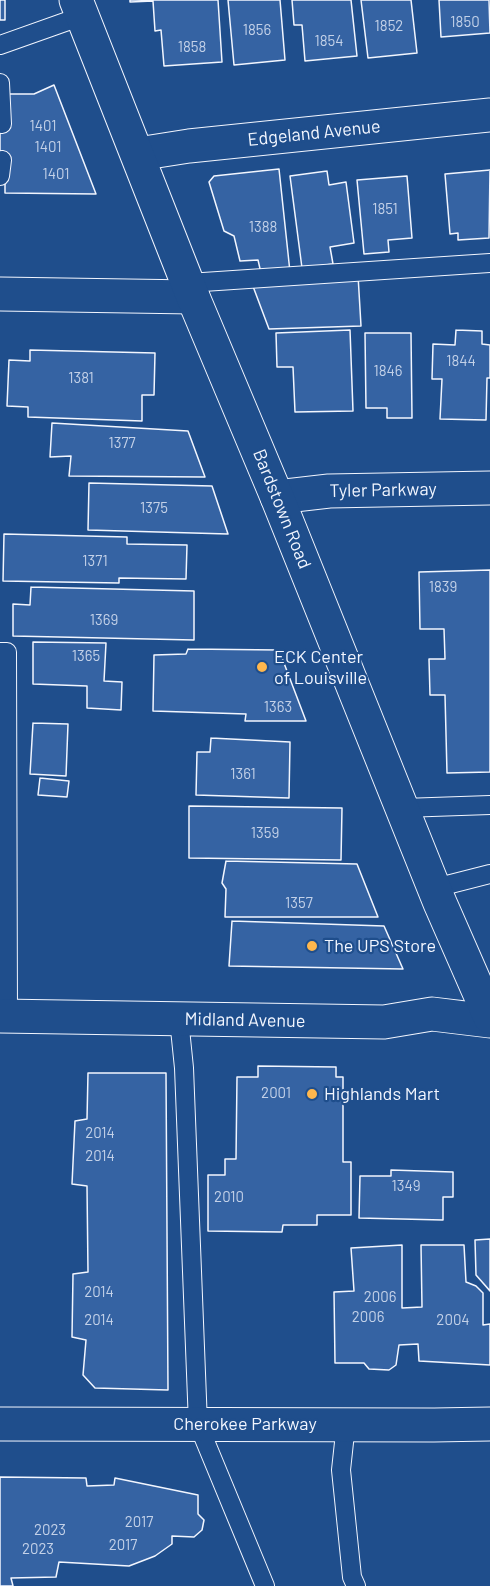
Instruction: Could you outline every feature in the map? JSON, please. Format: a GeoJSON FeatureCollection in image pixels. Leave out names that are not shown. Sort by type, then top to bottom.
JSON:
{"type":"FeatureCollection","features":[{"type":"Feature","properties":{"kind":"main road","name":"Bardstown Road"},"geometry":{"type":"LineString","coordinates":[[79,8],[191,290],[490,1019]]}},
{"type":"Feature","properties":{"kind":"main road","name":"Edgeland Avenue"},"geometry":{"type":"LineString","coordinates":[[138,154],[189,146],[490,115]]}},
{"type":"Feature","properties":{"kind":"main road"},"geometry":{"type":"LineString","coordinates":[[0,294],[191,290]]}},
{"type":"Feature","properties":{"kind":"main road","name":"Tyler Parkway"},"geometry":{"type":"LineString","coordinates":[[277,497],[329,491],[490,488]]}},
{"type":"Feature","properties":{"kind":"main road","name":"Midland Avenue"},"geometry":{"type":"LineString","coordinates":[[4,1016],[384,1022],[432,1014],[490,1019]]}},
{"type":"Feature","properties":{"kind":"main road","name":"Cherokee Parkway"},"geometry":{"type":"LineString","coordinates":[[0,1424],[490,1424]]}},
{"type":"Feature","properties":{"kind":"lane"},"geometry":{"type":"LineString","coordinates":[[0,45],[79,8]]}},
{"type":"Feature","properties":{"kind":"lane"},"geometry":{"type":"LineString","coordinates":[[0,83],[2,124]]}},
{"type":"Feature","properties":{"kind":"lane"},"geometry":{"type":"LineString","coordinates":[[191,290],[490,263]]}},
{"type":"Feature","properties":{"kind":"lane"},"geometry":{"type":"LineString","coordinates":[[0,652],[7,652],[4,1016]]}},
{"type":"Feature","properties":{"kind":"lane"},"geometry":{"type":"LineString","coordinates":[[403,808],[490,805]]}},
{"type":"Feature","properties":{"kind":"lane"},"geometry":{"type":"LineString","coordinates":[[435,888],[490,874]]}},
{"type":"Feature","properties":{"kind":"lane"},"geometry":{"type":"LineString","coordinates":[[179,1019],[184,1068],[198,1424],[265,1586]]}},
{"type":"Feature","properties":{"kind":"lane"},"geometry":{"type":"LineString","coordinates":[[346,1424],[342,1470],[354,1582]]}},
{"type":"Feature","properties":{"kind":"building"},"geometry":{"type":"Polygon","coordinates":[[[0,0],[5,0],[5,20],[0,20],[0,0]]]}},
{"type":"Feature","properties":{"kind":"building"},"geometry":{"type":"Polygon","coordinates":[[[130,0],[218,0],[222,62],[164,66],[161,30],[155,31],[153,1],[130,2],[130,0]]]}},
{"type":"Feature","properties":{"kind":"building"},"geometry":{"type":"Polygon","coordinates":[[[228,0],[280,0],[285,60],[234,65],[228,0]]]}},
{"type":"Feature","properties":{"kind":"building"},"geometry":{"type":"Polygon","coordinates":[[[292,0],[351,0],[357,56],[305,61],[302,25],[294,25],[292,0]]]}},
{"type":"Feature","properties":{"kind":"building"},"geometry":{"type":"Polygon","coordinates":[[[361,0],[411,0],[417,53],[368,58],[361,0]]]}},
{"type":"Feature","properties":{"kind":"building"},"geometry":{"type":"Polygon","coordinates":[[[439,0],[489,0],[490,33],[441,37],[439,0]]]}},
{"type":"Feature","properties":{"kind":"building"},"geometry":{"type":"Polygon","coordinates":[[[54,85],[96,194],[5,193],[5,160],[0,160],[0,124],[8,94],[34,94],[54,85]]]}},
{"type":"Feature","properties":{"kind":"building"},"geometry":{"type":"Polygon","coordinates":[[[279,169],[290,272],[261,273],[258,260],[240,261],[234,236],[224,231],[209,182],[214,176],[279,169]]]}},
{"type":"Feature","properties":{"kind":"building"},"geometry":{"type":"Polygon","coordinates":[[[490,170],[489,238],[458,240],[458,233],[450,234],[445,174],[490,170]]]}},
{"type":"Feature","properties":{"kind":"building"},"geometry":{"type":"Polygon","coordinates":[[[327,171],[329,185],[346,182],[354,243],[330,247],[333,264],[302,268],[290,176],[327,171]]]}},
{"type":"Feature","properties":{"kind":"building"},"geometry":{"type":"Polygon","coordinates":[[[407,176],[412,238],[388,240],[389,252],[364,254],[357,180],[407,176]]]}},
{"type":"Feature","properties":{"kind":"building"},"geometry":{"type":"Polygon","coordinates":[[[358,275],[361,326],[269,329],[251,281],[358,275]]]}},
{"type":"Feature","properties":{"kind":"building"},"geometry":{"type":"Polygon","coordinates":[[[350,330],[353,411],[295,412],[293,367],[277,367],[276,333],[350,330]]]}},
{"type":"Feature","properties":{"kind":"building"},"geometry":{"type":"Polygon","coordinates":[[[456,330],[482,331],[482,344],[490,345],[486,420],[440,419],[442,379],[432,379],[433,344],[455,345],[456,330]]]}},
{"type":"Feature","properties":{"kind":"building"},"geometry":{"type":"Polygon","coordinates":[[[365,333],[411,333],[412,418],[387,418],[387,408],[366,408],[365,333]]]}},
{"type":"Feature","properties":{"kind":"building"},"geometry":{"type":"Polygon","coordinates":[[[30,350],[155,353],[154,395],[142,395],[142,421],[28,417],[28,407],[7,406],[9,360],[30,361],[30,350]]]}},
{"type":"Feature","properties":{"kind":"building"},"geometry":{"type":"Polygon","coordinates":[[[52,423],[188,431],[205,477],[69,476],[71,456],[50,457],[52,423]]]}},
{"type":"Feature","properties":{"kind":"building"},"geometry":{"type":"Polygon","coordinates":[[[89,483],[212,486],[228,534],[88,530],[89,483]]]}},
{"type":"Feature","properties":{"kind":"building"},"geometry":{"type":"Polygon","coordinates":[[[4,534],[127,537],[127,544],[187,545],[186,579],[119,578],[119,583],[3,581],[4,534]]]}},
{"type":"Feature","properties":{"kind":"building"},"geometry":{"type":"Polygon","coordinates":[[[490,570],[490,772],[447,773],[445,695],[430,695],[429,659],[445,659],[444,629],[420,629],[419,572],[490,570]]]}},
{"type":"Feature","properties":{"kind":"building"},"geometry":{"type":"Polygon","coordinates":[[[31,587],[194,591],[194,640],[13,636],[13,604],[30,605],[31,587]]]}},
{"type":"Feature","properties":{"kind":"building"},"geometry":{"type":"Polygon","coordinates":[[[33,642],[106,643],[104,681],[122,682],[121,710],[87,708],[87,686],[33,684],[33,642]]]}},
{"type":"Feature","properties":{"kind":"building"},"geometry":{"type":"Polygon","coordinates":[[[188,649],[279,650],[306,721],[245,721],[246,714],[153,711],[154,655],[186,654],[188,649]]]}},
{"type":"Feature","properties":{"kind":"building"},"geometry":{"type":"Polygon","coordinates":[[[33,723],[68,724],[66,776],[30,774],[33,723]]]}},
{"type":"Feature","properties":{"kind":"building"},"geometry":{"type":"Polygon","coordinates":[[[211,738],[290,742],[289,798],[196,795],[197,752],[210,752],[211,738]]]}},
{"type":"Feature","properties":{"kind":"building"},"geometry":{"type":"Polygon","coordinates":[[[40,778],[69,781],[67,797],[38,795],[40,778]]]}},
{"type":"Feature","properties":{"kind":"building"},"geometry":{"type":"Polygon","coordinates":[[[189,806],[342,808],[341,860],[189,858],[189,806]]]}},
{"type":"Feature","properties":{"kind":"building"},"geometry":{"type":"Polygon","coordinates":[[[226,861],[357,864],[378,917],[225,917],[226,889],[222,883],[226,861]]]}},
{"type":"Feature","properties":{"kind":"building","name":"The UPS Store"},"geometry":{"type":"Polygon","coordinates":[[[232,921],[384,926],[403,969],[229,966],[232,921]]]}},
{"type":"Feature","properties":{"kind":"building"},"geometry":{"type":"Polygon","coordinates":[[[258,1066],[336,1067],[336,1077],[343,1077],[343,1162],[351,1162],[351,1215],[317,1215],[317,1225],[283,1225],[282,1232],[208,1231],[208,1175],[225,1175],[225,1159],[236,1159],[237,1077],[258,1077],[258,1066]]]}},
{"type":"Feature","properties":{"kind":"building"},"geometry":{"type":"Polygon","coordinates":[[[88,1073],[166,1073],[168,1390],[95,1388],[83,1375],[86,1340],[72,1337],[73,1274],[88,1272],[87,1186],[72,1184],[75,1121],[87,1119],[88,1073]]]}},
{"type":"Feature","properties":{"kind":"building"},"geometry":{"type":"Polygon","coordinates":[[[391,1170],[453,1172],[453,1197],[443,1197],[443,1220],[359,1218],[360,1176],[391,1176],[391,1170]]]}},
{"type":"Feature","properties":{"kind":"building"},"geometry":{"type":"Polygon","coordinates":[[[490,1239],[490,1291],[476,1275],[475,1240],[490,1239]]]}},
{"type":"Feature","properties":{"kind":"building"},"geometry":{"type":"Polygon","coordinates":[[[402,1245],[402,1308],[422,1307],[421,1245],[464,1245],[466,1282],[476,1286],[483,1293],[483,1325],[490,1324],[490,1365],[419,1361],[418,1344],[399,1345],[396,1365],[389,1370],[369,1369],[364,1363],[335,1363],[334,1292],[354,1291],[351,1248],[402,1245]]]}},
{"type":"Feature","properties":{"kind":"building"},"geometry":{"type":"Polygon","coordinates":[[[0,1477],[86,1478],[87,1486],[114,1485],[115,1478],[198,1495],[198,1514],[204,1520],[202,1530],[194,1537],[172,1536],[172,1544],[155,1556],[129,1566],[59,1562],[56,1577],[11,1578],[13,1586],[0,1586],[0,1477]]]}},
{"type":"Feature","properties":{"kind":"place","name":"ECK Center of Louisville"},"geometry":{"type":"Point","coordinates":[262,667]}},
{"type":"Feature","properties":{"kind":"place","name":"The UPS Store"},"geometry":{"type":"Point","coordinates":[312,946]}},
{"type":"Feature","properties":{"kind":"place","name":"Highlands Mart"},"geometry":{"type":"Point","coordinates":[312,1094]}}]}
